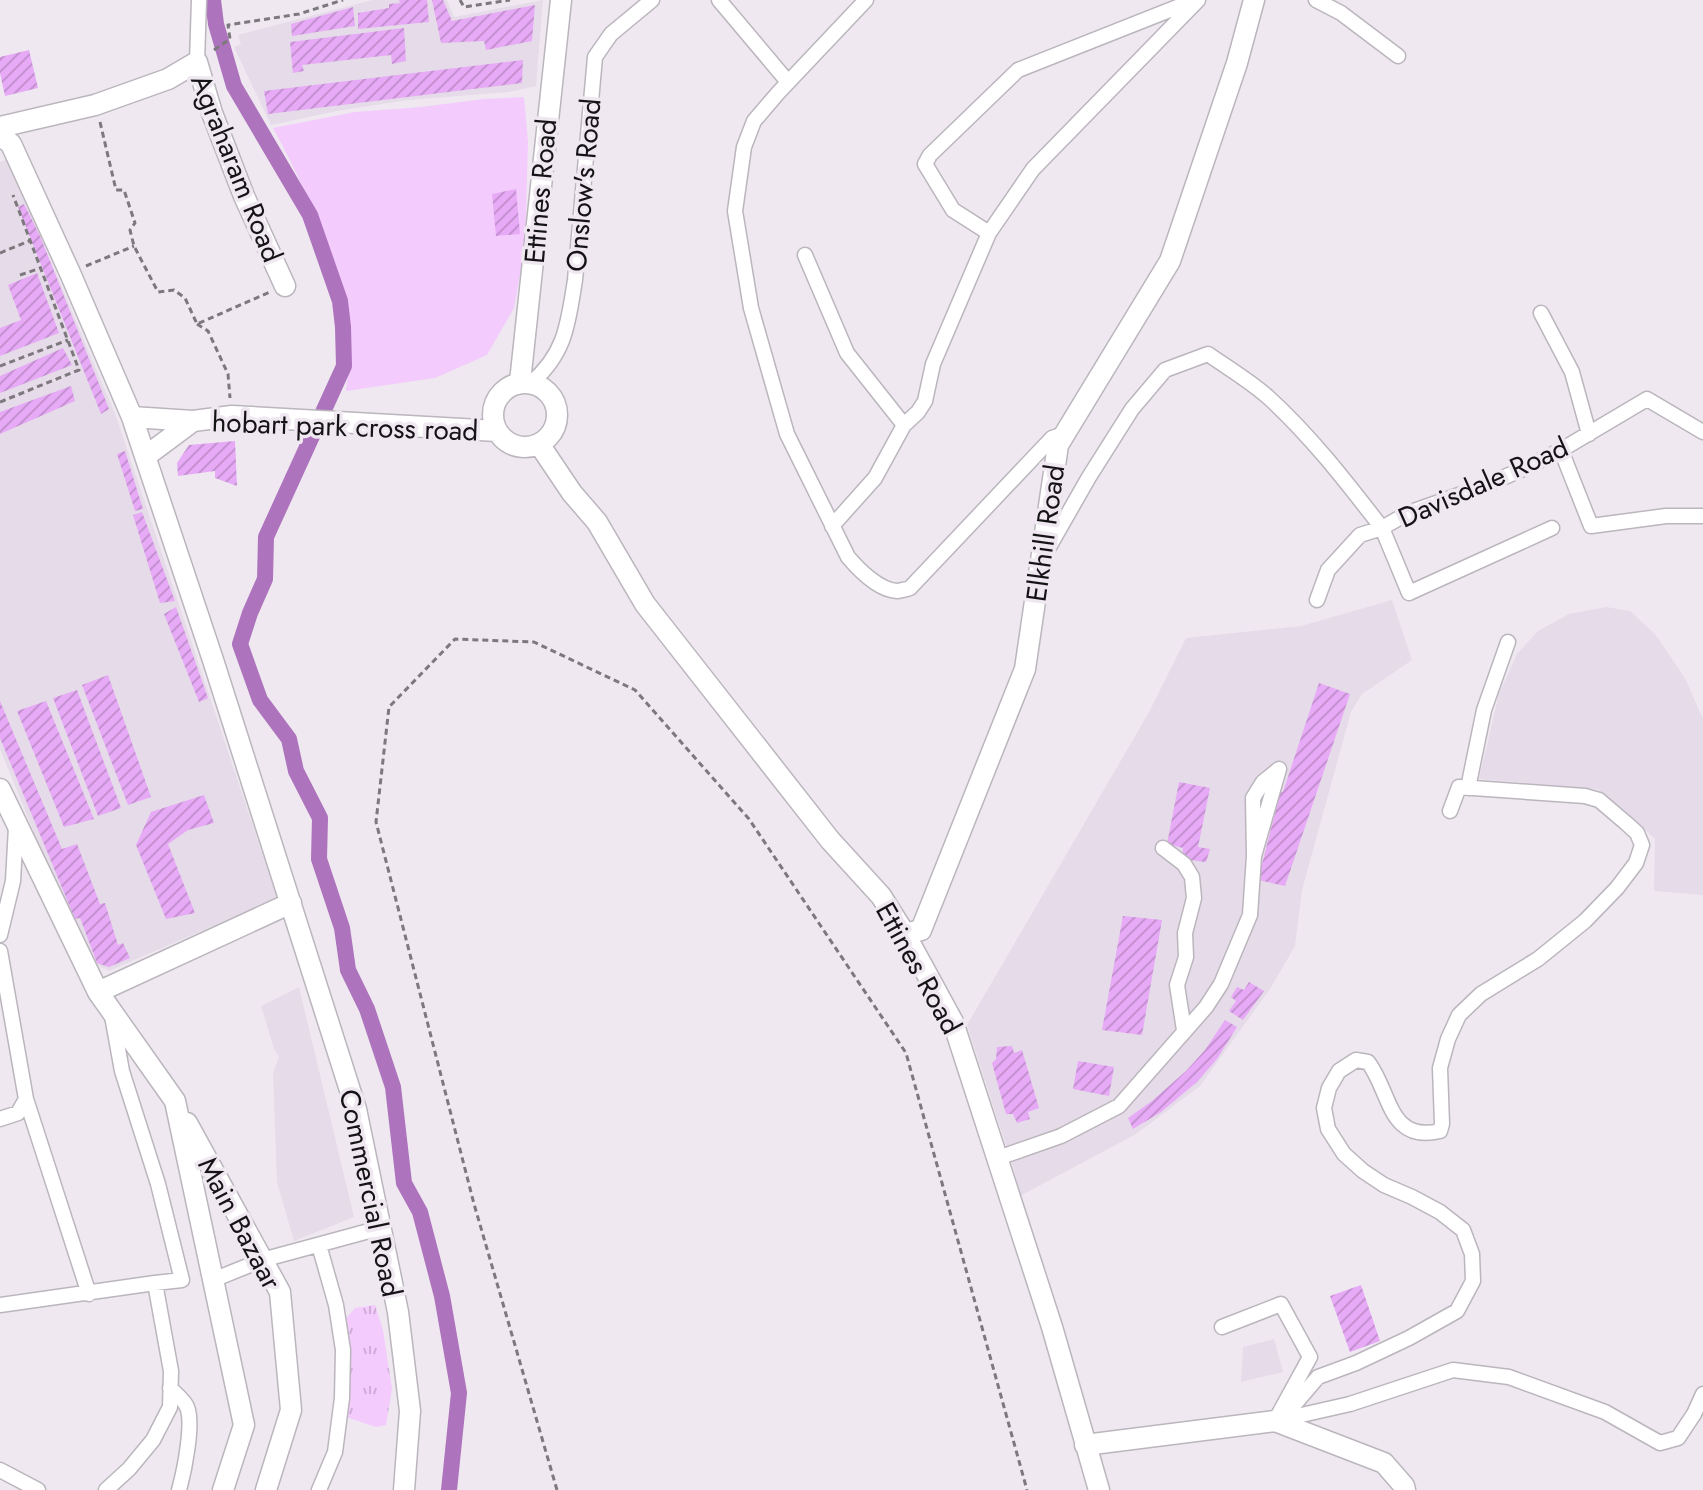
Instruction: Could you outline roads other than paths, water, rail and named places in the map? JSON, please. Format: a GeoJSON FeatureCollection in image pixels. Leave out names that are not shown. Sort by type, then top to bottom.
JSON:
{"type":"FeatureCollection","features":[{"type":"Feature","properties":{"kind":"street"},"geometry":{"type":"LineString","coordinates":[[197,62],[199,0]]}},
{"type":"Feature","properties":{"kind":"street","name":"Ettines Road"},"geometry":{"type":"LineString","coordinates":[[526,383],[561,0]]}},
{"type":"Feature","properties":{"kind":"street","name":"Onslow's Road"},"geometry":{"type":"LineString","coordinates":[[526,383],[551,363],[561,346],[569,314],[575,280],[595,57],[611,34],[652,0]]}},
{"type":"Feature","properties":{"kind":"street"},"geometry":{"type":"LineString","coordinates":[[719,0],[788,82]]}},
{"type":"Feature","properties":{"kind":"street"},"geometry":{"type":"LineString","coordinates":[[866,0],[754,121],[744,147],[735,211],[751,308],[787,434],[848,557],[861,573],[897,592],[910,588],[1052,438],[1064,434]]}},
{"type":"Feature","properties":{"kind":"street"},"geometry":{"type":"LineString","coordinates":[[832,526],[875,478],[904,425],[925,401],[933,364],[989,233],[1033,169],[1197,0]]}},
{"type":"Feature","properties":{"kind":"street"},"geometry":{"type":"LineString","coordinates":[[989,233],[953,210],[925,164],[930,155],[1018,70],[1197,0]]}},
{"type":"Feature","properties":{"kind":"street","name":"Elkhill Road"},"geometry":{"type":"LineString","coordinates":[[905,934],[921,930],[1025,669],[1058,445],[1170,261],[1237,63],[1254,0]]}},
{"type":"Feature","properties":{"kind":"street"},"geometry":{"type":"LineString","coordinates":[[1316,0],[1341,13],[1398,56]]}},
{"type":"Feature","properties":{"kind":"street","name":"Agraharam Road"},"geometry":{"type":"LineString","coordinates":[[0,127],[95,105],[168,79],[197,62],[233,169],[285,286]]}},
{"type":"Feature","properties":{"kind":"street","name":"Commercial Road"},"geometry":{"type":"LineString","coordinates":[[0,135],[11,144],[132,417],[356,1109],[398,1312],[410,1411],[404,1490]]}},
{"type":"Feature","properties":{"kind":"street"},"geometry":{"type":"LineString","coordinates":[[805,255],[847,353],[904,425]]}},
{"type":"Feature","properties":{"kind":"street"},"geometry":{"type":"LineString","coordinates":[[1541,313],[1572,372],[1589,434]]}},
{"type":"Feature","properties":{"kind":"street","name":"Davisdale Road"},"geometry":{"type":"LineString","coordinates":[[1042,560],[1132,409],[1165,370],[1208,354],[1267,396],[1344,479],[1382,528],[1408,513],[1495,481],[1561,450],[1647,399],[1703,432]]}},
{"type":"Feature","properties":{"kind":"street"},"geometry":{"type":"LineString","coordinates":[[526,383],[540,386],[554,400],[557,420],[553,430],[539,444],[520,447],[503,439],[497,431],[493,411],[502,392],[510,386],[526,383]]}},
{"type":"Feature","properties":{"kind":"street","name":"hobart park cross road"},"geometry":{"type":"LineString","coordinates":[[132,417],[193,421],[232,416],[497,431]]}},
{"type":"Feature","properties":{"kind":"street"},"geometry":{"type":"LineString","coordinates":[[146,456],[193,421]]}},
{"type":"Feature","properties":{"kind":"street","name":"Ettines Road"},"geometry":{"type":"LineString","coordinates":[[539,444],[572,493],[597,522],[645,604],[830,840],[881,896],[953,1022],[1052,1327],[1099,1490]]}},
{"type":"Feature","properties":{"kind":"street"},"geometry":{"type":"LineString","coordinates":[[1561,450],[1591,526],[1666,516],[1703,516]]}},
{"type":"Feature","properties":{"kind":"street"},"geometry":{"type":"LineString","coordinates":[[1317,600],[1328,570],[1360,535],[1382,528],[1409,593],[1552,528]]}},
{"type":"Feature","properties":{"kind":"street"},"geometry":{"type":"LineString","coordinates":[[1468,788],[1484,710],[1508,642]]}},
{"type":"Feature","properties":{"kind":"street"},"geometry":{"type":"LineString","coordinates":[[998,1158],[1061,1136],[1119,1106],[1206,1007],[1221,984],[1250,915],[1254,856],[1253,798],[1263,782],[1279,769],[1254,856]]}},
{"type":"Feature","properties":{"kind":"street"},"geometry":{"type":"LineString","coordinates":[[1278,1420],[1318,1377],[1409,1338],[1457,1311],[1473,1281],[1472,1254],[1463,1230],[1440,1212],[1384,1185],[1363,1171],[1344,1154],[1328,1129],[1324,1108],[1329,1088],[1339,1071],[1356,1060],[1368,1062],[1377,1073],[1389,1106],[1411,1132],[1425,1134],[1440,1131],[1440,1068],[1459,1015],[1481,994],[1538,959],[1585,921],[1636,863],[1642,845],[1637,833],[1599,800],[1585,796],[1459,787],[1450,811]]}},
{"type":"Feature","properties":{"kind":"street","name":"Main Bazaar"},"geometry":{"type":"LineString","coordinates":[[0,789],[98,992],[175,1101],[280,1292],[291,1410],[266,1490]]}},
{"type":"Feature","properties":{"kind":"street"},"geometry":{"type":"LineString","coordinates":[[0,935],[13,881],[16,822]]}},
{"type":"Feature","properties":{"kind":"street"},"geometry":{"type":"LineString","coordinates":[[1163,848],[1184,864],[1192,877],[1194,898],[1185,933],[1186,957],[1177,985],[1184,1030]]}},
{"type":"Feature","properties":{"kind":"street"},"geometry":{"type":"LineString","coordinates":[[98,992],[291,903]]}},
{"type":"Feature","properties":{"kind":"street"},"geometry":{"type":"LineString","coordinates":[[0,951],[7,1036],[89,1294]]}},
{"type":"Feature","properties":{"kind":"street"},"geometry":{"type":"LineString","coordinates":[[0,1305],[182,1280],[158,1184],[122,1071],[111,1013]]}},
{"type":"Feature","properties":{"kind":"street"},"geometry":{"type":"LineString","coordinates":[[0,1119],[18,1113],[26,1099]]}},
{"type":"Feature","properties":{"kind":"street"},"geometry":{"type":"LineString","coordinates":[[175,1101],[244,1425],[223,1490]]}},
{"type":"Feature","properties":{"kind":"street"},"geometry":{"type":"LineString","coordinates":[[213,1280],[262,1260],[380,1228]]}},
{"type":"Feature","properties":{"kind":"street"},"geometry":{"type":"LineString","coordinates":[[319,1245],[336,1305],[343,1350],[342,1398],[335,1452],[319,1490]]}},
{"type":"Feature","properties":{"kind":"street"},"geometry":{"type":"LineString","coordinates":[[106,1490],[153,1440],[170,1407],[171,1371],[155,1283]]}},
{"type":"Feature","properties":{"kind":"street"},"geometry":{"type":"LineString","coordinates":[[1222,1327],[1281,1304],[1310,1357],[1278,1420]]}},
{"type":"Feature","properties":{"kind":"street"},"geometry":{"type":"LineString","coordinates":[[1085,1445],[1278,1420],[1350,1404],[1453,1370],[1509,1377],[1605,1412],[1660,1443],[1678,1438],[1703,1394]]}},
{"type":"Feature","properties":{"kind":"street"},"geometry":{"type":"LineString","coordinates":[[170,1388],[186,1404],[189,1413],[187,1463],[179,1490]]}},
{"type":"Feature","properties":{"kind":"street"},"geometry":{"type":"LineString","coordinates":[[1278,1420],[1384,1463],[1405,1490]]}},
{"type":"Feature","properties":{"kind":"street"},"geometry":{"type":"LineString","coordinates":[[0,1470],[38,1490]]}},
{"type":"Feature","properties":{"kind":"waterway"},"geometry":{"type":"LineString","coordinates":[[213,0],[216,24],[234,86],[310,215],[340,301],[344,366],[266,537],[265,579],[240,644],[260,700],[289,739],[296,771],[320,818],[319,859],[342,928],[348,970],[367,1009],[393,1087],[404,1183],[420,1212],[442,1296],[459,1393],[449,1490]]}}]}
